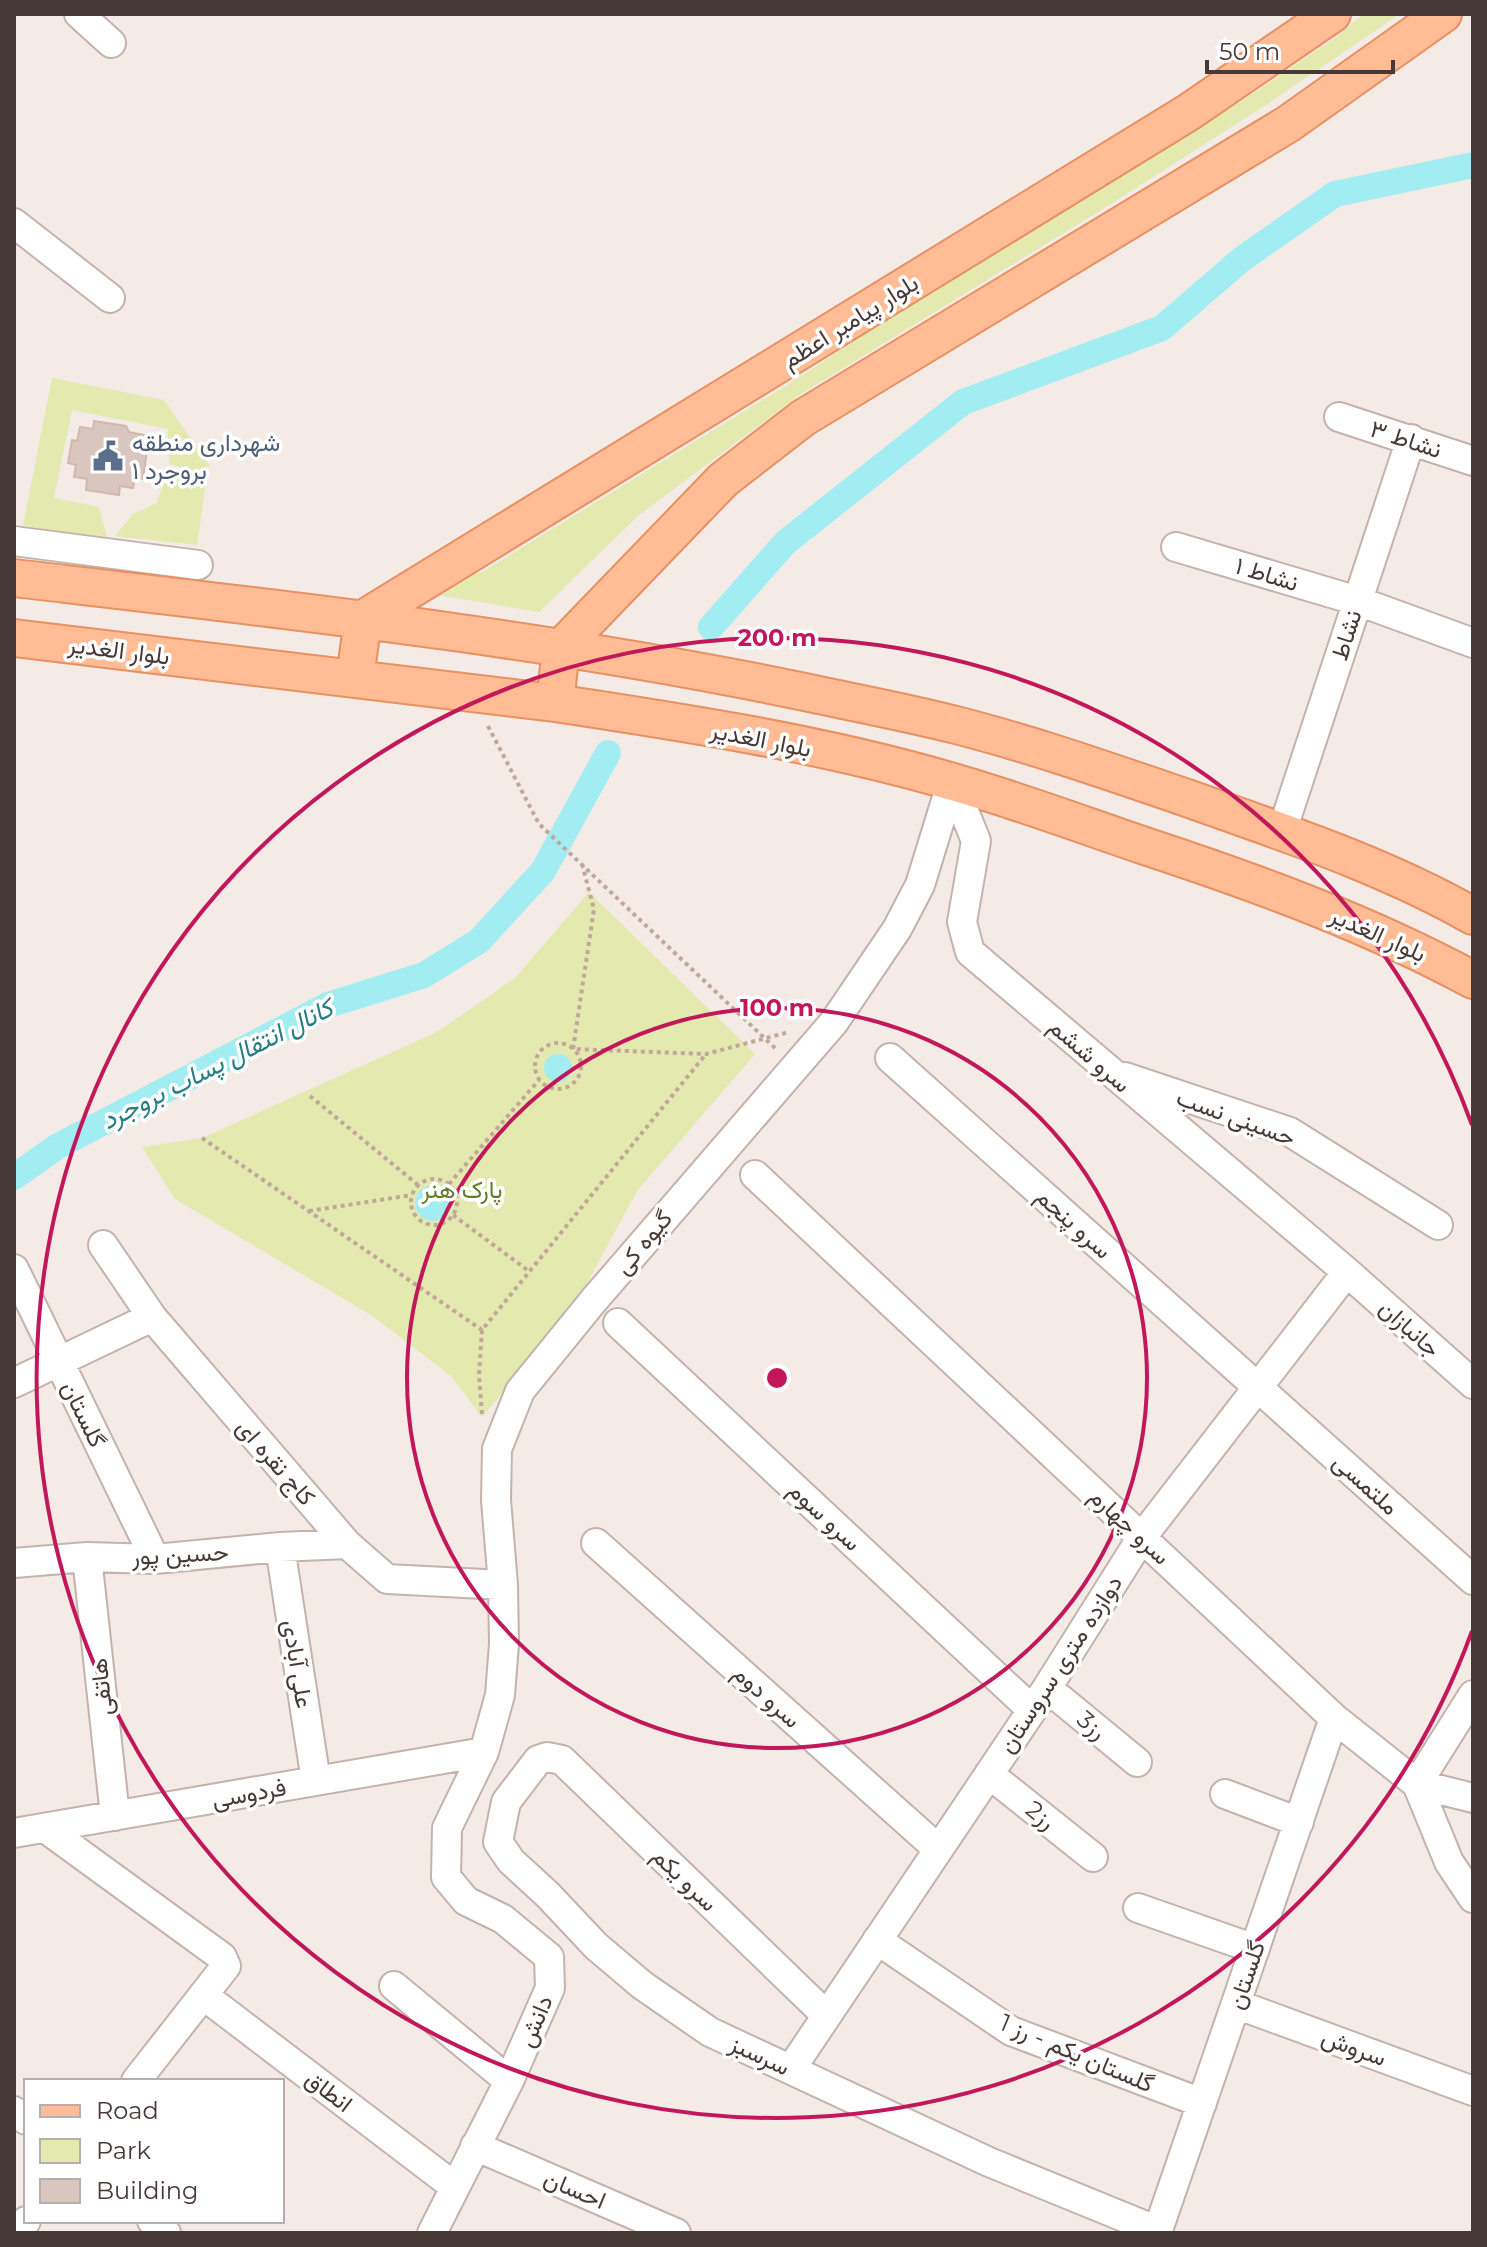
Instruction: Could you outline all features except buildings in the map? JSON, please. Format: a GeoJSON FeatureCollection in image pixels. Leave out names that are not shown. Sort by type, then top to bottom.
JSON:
{"type":"FeatureCollection","features":[{"type":"Feature","properties":{"kind":"main road","name":"بلوار پیامبر اعظم"},"geometry":{"type":"LineString","coordinates":[[363,619],[1176,120],[1332,14]]}},
{"type":"Feature","properties":{"kind":"main road"},"geometry":{"type":"LineString","coordinates":[[555,703],[561,648],[723,480],[803,418],[1288,124],[1443,14]]}},
{"type":"Feature","properties":{"kind":"main road"},"geometry":{"type":"LineString","coordinates":[[14,578],[363,619],[561,648],[759,682],[958,725],[1088,764],[1282,831],[1424,889],[1473,916]]}},
{"type":"Feature","properties":{"kind":"main road"},"geometry":{"type":"LineString","coordinates":[[355,678],[363,619]]}},
{"type":"Feature","properties":{"kind":"main road","name":"بلوار الغدیر"},"geometry":{"type":"LineString","coordinates":[[14,638],[555,703],[829,751],[952,781],[1257,883],[1410,946],[1473,980]]}},
{"type":"Feature","properties":{"kind":"street"},"geometry":{"type":"LineString","coordinates":[[79,14],[111,43]]}},
{"type":"Feature","properties":{"kind":"street"},"geometry":{"type":"LineString","coordinates":[[14,223],[110,298]]}},
{"type":"Feature","properties":{"kind":"street","name":"نشاط ۳"},"geometry":{"type":"LineString","coordinates":[[1339,417],[1473,461]]}},
{"type":"Feature","properties":{"kind":"street","name":"نشاط"},"geometry":{"type":"LineString","coordinates":[[1282,831],[1411,439]]}},
{"type":"Feature","properties":{"kind":"street"},"geometry":{"type":"LineString","coordinates":[[14,541],[198,565]]}},
{"type":"Feature","properties":{"kind":"street","name":"نشاط ۱"},"geometry":{"type":"LineString","coordinates":[[1176,547],[1358,601],[1473,643]]}},
{"type":"Feature","properties":{"kind":"street","name":"گیوه کی"},"geometry":{"type":"LineString","coordinates":[[484,1752],[500,1695],[504,1644],[496,1500],[497,1449],[520,1391],[594,1300],[834,1022],[897,929],[920,885],[952,781]]}},
{"type":"Feature","properties":{"kind":"street","name":"سرو ششم"},"geometry":{"type":"LineString","coordinates":[[952,781],[976,841],[962,922],[970,952],[1347,1272]]}},
{"type":"Feature","properties":{"kind":"street","name":"سرو پنجم"},"geometry":{"type":"LineString","coordinates":[[890,1058],[1259,1388]]}},
{"type":"Feature","properties":{"kind":"street","name":"حسینی نسب"},"geometry":{"type":"LineString","coordinates":[[1109,1072],[1290,1132],[1438,1225]]}},
{"type":"Feature","properties":{"kind":"street","name":"سرو چهارم"},"geometry":{"type":"LineString","coordinates":[[755,1175],[1334,1718],[1417,1784],[1449,1862],[1473,1898]]}},
{"type":"Feature","properties":{"kind":"street","name":"کاج نقره ای"},"geometry":{"type":"LineString","coordinates":[[103,1245],[152,1317],[347,1544],[387,1579],[503,1585]]}},
{"type":"Feature","properties":{"kind":"street","name":"گلستان"},"geometry":{"type":"LineString","coordinates":[[14,1269],[155,1559]]}},
{"type":"Feature","properties":{"kind":"street","name":"دوازده متری سروستان"},"geometry":{"type":"LineString","coordinates":[[791,2069],[989,1774],[1142,1537],[1347,1272]]}},
{"type":"Feature","properties":{"kind":"street","name":"جانبازان"},"geometry":{"type":"LineString","coordinates":[[1347,1272],[1473,1384]]}},
{"type":"Feature","properties":{"kind":"street"},"geometry":{"type":"LineString","coordinates":[[14,1383],[152,1317]]}},
{"type":"Feature","properties":{"kind":"street","name":"سرو سوم"},"geometry":{"type":"LineString","coordinates":[[618,1323],[1039,1698]]}},
{"type":"Feature","properties":{"kind":"street","name":"ملتمسی"},"geometry":{"type":"LineString","coordinates":[[1259,1388],[1473,1580]]}},
{"type":"Feature","properties":{"kind":"street","name":"سرو دوم"},"geometry":{"type":"LineString","coordinates":[[596,1543],[938,1849]]}},
{"type":"Feature","properties":{"kind":"street","name":"حسین پور"},"geometry":{"type":"LineString","coordinates":[[14,1563],[87,1557],[155,1559],[347,1544]]}},
{"type":"Feature","properties":{"kind":"street","name":"علی آبادی"},"geometry":{"type":"LineString","coordinates":[[280,1547],[316,1781]]}},
{"type":"Feature","properties":{"kind":"street","name":"هاتفی"},"geometry":{"type":"LineString","coordinates":[[87,1557],[115,1816]]}},
{"type":"Feature","properties":{"kind":"street"},"geometry":{"type":"LineString","coordinates":[[1473,1695],[1417,1784],[1473,1798]]}},
{"type":"Feature","properties":{"kind":"street","name":"رز3"},"geometry":{"type":"LineString","coordinates":[[1039,1698],[1137,1762]]}},
{"type":"Feature","properties":{"kind":"street","name":"گلستان"},"geometry":{"type":"LineString","coordinates":[[1158,2232],[1334,1718]]}},
{"type":"Feature","properties":{"kind":"street"},"geometry":{"type":"LineString","coordinates":[[484,1752],[447,1828],[446,1877],[466,1901],[503,1919],[549,1957],[576,1923]]}},
{"type":"Feature","properties":{"kind":"street","name":"فردوسی"},"geometry":{"type":"LineString","coordinates":[[14,1833],[484,1752]]}},
{"type":"Feature","properties":{"kind":"street","name":"سرو یکم"},"geometry":{"type":"LineString","coordinates":[[538,1760],[547,1757],[562,1760],[826,2015]]}},
{"type":"Feature","properties":{"kind":"street","name":"سرسبز"},"geometry":{"type":"LineString","coordinates":[[538,1760],[506,1802],[498,1842],[511,1861],[607,1956],[642,1985],[710,2032],[989,2162],[1158,2232]]}},
{"type":"Feature","properties":{"kind":"street","name":"رز2"},"geometry":{"type":"LineString","coordinates":[[989,1774],[1093,1857]]}},
{"type":"Feature","properties":{"kind":"street"},"geometry":{"type":"LineString","coordinates":[[1225,1794],[1299,1822]]}},
{"type":"Feature","properties":{"kind":"street"},"geometry":{"type":"LineString","coordinates":[[45,1828],[222,1957],[226,1966],[138,2079]]}},
{"type":"Feature","properties":{"kind":"street"},"geometry":{"type":"LineString","coordinates":[[1138,1908],[1255,1949]]}},
{"type":"Feature","properties":{"kind":"street","name":"گلستان یکم - رز 1"},"geometry":{"type":"LineString","coordinates":[[877,1940],[1011,2031],[1202,2103]]}},
{"type":"Feature","properties":{"kind":"street","name":"دانش"},"geometry":{"type":"LineString","coordinates":[[432,2233],[509,2081],[550,1988],[549,1957]]}},
{"type":"Feature","properties":{"kind":"street"},"geometry":{"type":"LineString","coordinates":[[394,1986],[509,2081]]}},
{"type":"Feature","properties":{"kind":"street","name":"انطاق"},"geometry":{"type":"LineString","coordinates":[[203,1995],[455,2187]]}},
{"type":"Feature","properties":{"kind":"street","name":"سروش"},"geometry":{"type":"LineString","coordinates":[[1236,2004],[1473,2091]]}},
{"type":"Feature","properties":{"kind":"street","name":"احسان"},"geometry":{"type":"LineString","coordinates":[[475,2146],[676,2233]]}},
{"type":"Feature","properties":{"kind":"path"},"geometry":{"type":"LineString","coordinates":[[470,692],[539,824],[794,1067]]}},
{"type":"Feature","properties":{"kind":"path"},"geometry":{"type":"LineString","coordinates":[[581,862],[594,909],[573,1049],[581,1069],[569,1087],[547,1087],[534,1070],[542,1049],[551,1044],[562,1044],[573,1049],[706,1054],[834,1022]]}},
{"type":"Feature","properties":{"kind":"path"},"geometry":{"type":"LineString","coordinates":[[497,1449],[482,1417],[479,1375],[482,1330],[706,1054]]}},
{"type":"Feature","properties":{"kind":"path"},"geometry":{"type":"LineString","coordinates":[[449,1184],[539,1080]]}},
{"type":"Feature","properties":{"kind":"path"},"geometry":{"type":"LineString","coordinates":[[310,1096],[418,1185]]}},
{"type":"Feature","properties":{"kind":"path"},"geometry":{"type":"LineString","coordinates":[[202,1138],[482,1330]]}},
{"type":"Feature","properties":{"kind":"path"},"geometry":{"type":"LineString","coordinates":[[439,1179],[449,1184],[457,1204],[453,1215],[445,1223],[434,1226],[423,1223],[415,1216],[411,1205],[418,1185],[439,1179]]}},
{"type":"Feature","properties":{"kind":"path"},"geometry":{"type":"LineString","coordinates":[[309,1211],[412,1195]]}},
{"type":"Feature","properties":{"kind":"path"},"geometry":{"type":"LineString","coordinates":[[453,1215],[530,1272]]}},
{"type":"Feature","properties":{"kind":"green space"},"geometry":{"type":"Polygon","coordinates":[[[1363,14],[1400,14],[1266,105],[1103,209],[801,394],[639,515],[539,612],[426,593],[484,571],[789,384],[983,256],[1251,95],[1335,38],[1363,14]]]}},
{"type":"Feature","properties":{"kind":"green space"},"geometry":{"type":"Polygon","coordinates":[[[52,378],[164,400],[209,465],[208,474],[169,464],[168,429],[72,410],[54,498],[99,507],[108,542],[23,525],[52,378]]]}},
{"type":"Feature","properties":{"kind":"green space"},"geometry":{"type":"Polygon","coordinates":[[[166,475],[206,481],[197,545],[115,536],[133,514],[157,503],[166,475]]]}},
{"type":"Feature","properties":{"kind":"green space","name":"پارک هنر"},"geometry":{"type":"Polygon","coordinates":[[[589,892],[755,1054],[637,1191],[572,1311],[482,1417],[451,1376],[371,1315],[175,1199],[142,1147],[202,1138],[437,1032],[515,978],[589,892]]]}},
{"type":"Feature","properties":{"kind":"water"},"geometry":{"type":"Polygon","coordinates":[[[558,1054],[568,1058],[572,1068],[568,1078],[558,1082],[548,1078],[544,1068],[548,1058],[558,1054]]]}},
{"type":"Feature","properties":{"kind":"water"},"geometry":{"type":"Polygon","coordinates":[[[433,1185],[445,1191],[451,1203],[445,1215],[433,1221],[421,1215],[415,1203],[421,1191],[433,1185]]]}},
{"type":"Feature","properties":{"kind":"waterway","name":"کانال انتقال پساب بروجرد"},"geometry":{"type":"LineString","coordinates":[[711,627],[786,542],[963,402],[1162,328],[1242,259],[1335,194],[1473,165]]}},
{"type":"Feature","properties":{"kind":"waterway","name":"کانال انتقال پساب بروجرد"},"geometry":{"type":"LineString","coordinates":[[14,1177],[58,1146],[328,1005],[424,975],[479,941],[543,871],[608,753]]}},
{"type":"Feature","properties":{"kind":"place","name":"شهرداری منطقه ۱ بروجرد"},"geometry":{"type":"Point","coordinates":[108,456]}}]}
